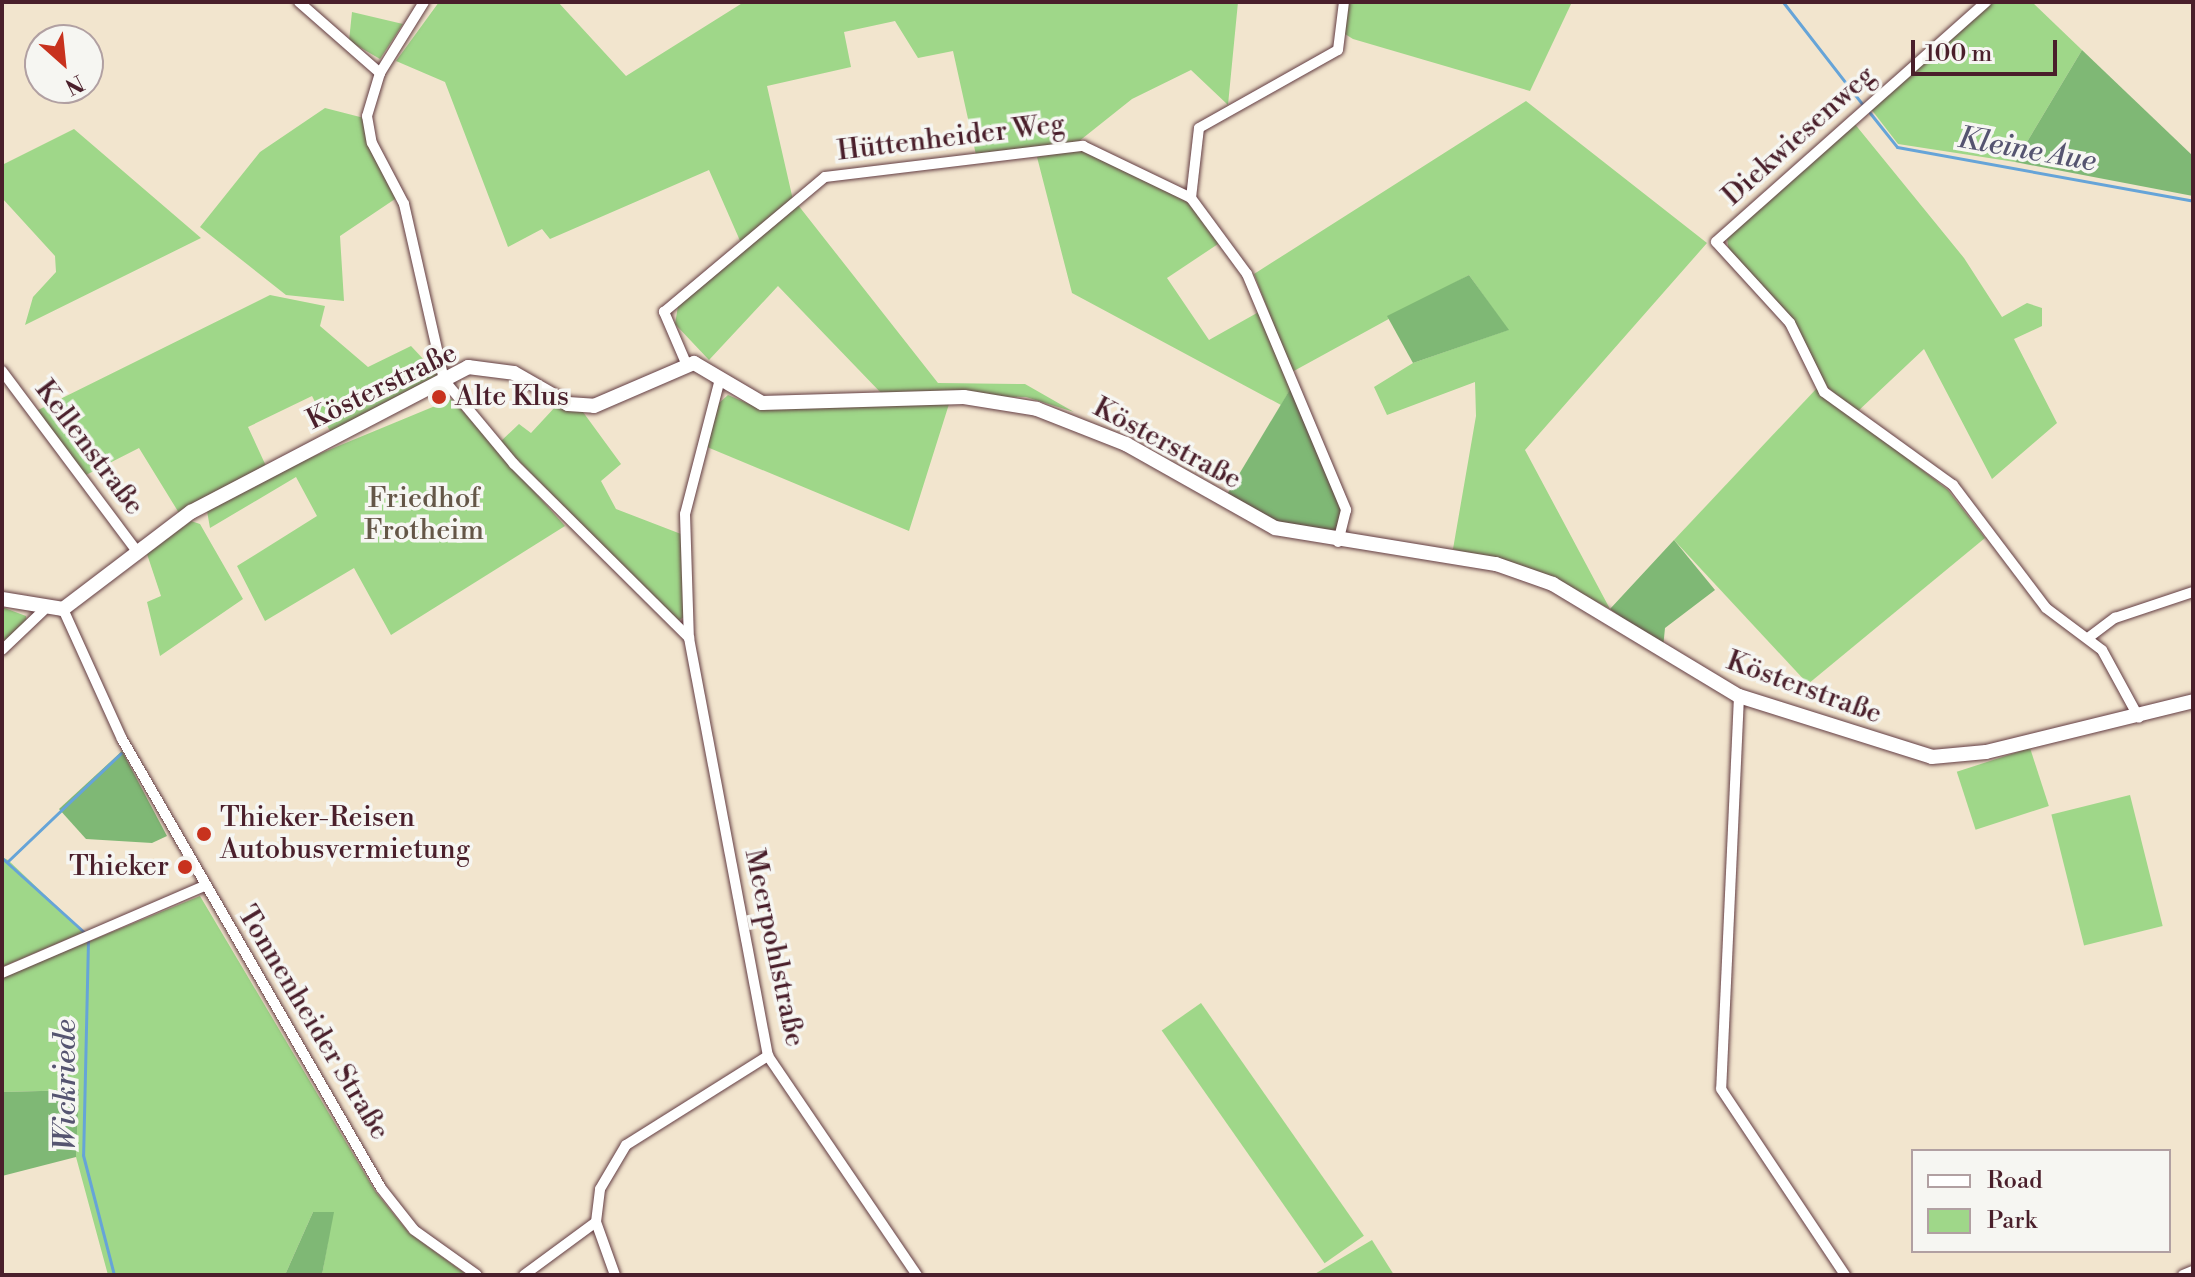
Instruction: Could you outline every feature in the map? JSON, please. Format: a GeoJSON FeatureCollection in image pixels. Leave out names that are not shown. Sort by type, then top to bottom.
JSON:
{"type":"FeatureCollection","features":[{"type":"Feature","properties":{"kind":"main road","name":"Kösterstraße"},"geometry":{"type":"LineString","coordinates":[[63,609],[234,486],[413,402],[468,367],[514,373],[568,404],[594,406],[686,363],[762,403],[964,397],[1037,409],[1126,444],[1275,528],[1337,543],[1439,551],[1553,584],[1739,696],[1932,757],[2139,718],[2193,701]]}},
{"type":"Feature","properties":{"kind":"main road"},"geometry":{"type":"LineString","coordinates":[[2,599],[43,611],[63,609]]}},
{"type":"Feature","properties":{"kind":"street"},"geometry":{"type":"LineString","coordinates":[[299,2],[380,73]]}},
{"type":"Feature","properties":{"kind":"street"},"geometry":{"type":"LineString","coordinates":[[424,2],[380,73],[367,116],[372,143],[404,204],[444,380],[524,475],[689,638]]}},
{"type":"Feature","properties":{"kind":"street"},"geometry":{"type":"LineString","coordinates":[[1337,543],[1346,510],[1269,315],[1191,198],[1199,128],[1338,50],[1344,2]]}},
{"type":"Feature","properties":{"kind":"street","name":"Diekwiesenweg"},"geometry":{"type":"LineString","coordinates":[[1986,2],[1716,242],[1790,323],[1824,392],[1953,485],[2046,608],[2088,638]]}},
{"type":"Feature","properties":{"kind":"street","name":"Hüttenheider Weg"},"geometry":{"type":"LineString","coordinates":[[686,363],[664,312],[825,177],[1083,146],[1191,198]]}},
{"type":"Feature","properties":{"kind":"street","name":"Kellenstraße"},"geometry":{"type":"LineString","coordinates":[[2,371],[138,553]]}},
{"type":"Feature","properties":{"kind":"street","name":"Meerpohlstraße"},"geometry":{"type":"LineString","coordinates":[[720,379],[685,514],[689,638],[768,1056],[917,1275]]}},
{"type":"Feature","properties":{"kind":"street"},"geometry":{"type":"LineString","coordinates":[[2139,718],[2088,638],[2115,618],[2193,592]]}},
{"type":"Feature","properties":{"kind":"street","name":"Tonnenheider Straße"},"geometry":{"type":"LineString","coordinates":[[63,609],[122,739],[202,887],[381,1188],[414,1230],[477,1275]]}},
{"type":"Feature","properties":{"kind":"street"},"geometry":{"type":"LineString","coordinates":[[2,650],[43,611]]}},
{"type":"Feature","properties":{"kind":"street"},"geometry":{"type":"LineString","coordinates":[[1739,696],[1721,1089],[1845,1275]]}},
{"type":"Feature","properties":{"kind":"street"},"geometry":{"type":"LineString","coordinates":[[2,973],[202,887]]}},
{"type":"Feature","properties":{"kind":"street"},"geometry":{"type":"LineString","coordinates":[[615,1275],[596,1222],[600,1189],[626,1145],[768,1056]]}},
{"type":"Feature","properties":{"kind":"street"},"geometry":{"type":"LineString","coordinates":[[524,1275],[596,1222]]}},
{"type":"Feature","properties":{"kind":"street"},"geometry":{"type":"LineString","coordinates":[[2183,1275],[2193,1271]]}},
{"type":"Feature","properties":{"kind":"green space"},"geometry":{"type":"Polygon","coordinates":[[[439,2],[558,2],[626,76],[744,2],[1238,2],[1228,105],[1191,70],[1132,99],[1078,142],[976,155],[953,51],[918,58],[895,21],[844,32],[851,67],[767,86],[793,200],[741,243],[709,170],[550,239],[542,229],[508,247],[445,82],[396,61],[439,2]]]}},
{"type":"Feature","properties":{"kind":"green space"},"geometry":{"type":"Polygon","coordinates":[[[1348,2],[1572,2],[1530,91],[1353,39],[1345,34],[1348,2]]]}},
{"type":"Feature","properties":{"kind":"green space"},"geometry":{"type":"Polygon","coordinates":[[[1989,2],[2032,2],[2082,50],[2015,162],[1898,144],[1871,109],[1989,2]]]}},
{"type":"Feature","properties":{"kind":"green space"},"geometry":{"type":"Polygon","coordinates":[[[352,12],[403,24],[380,59],[349,41],[352,12]]]}},
{"type":"Feature","properties":{"kind":"green space"},"geometry":{"type":"Polygon","coordinates":[[[2082,50],[2193,156],[2193,196],[2015,162],[2082,50]]]}},
{"type":"Feature","properties":{"kind":"green space"},"geometry":{"type":"Polygon","coordinates":[[[1526,101],[1707,243],[1525,450],[1610,609],[1557,581],[1453,549],[1476,416],[1475,382],[1387,415],[1374,387],[1413,363],[1508,330],[1469,275],[1292,372],[1254,274],[1526,101]]]}},
{"type":"Feature","properties":{"kind":"green space"},"geometry":{"type":"Polygon","coordinates":[[[325,108],[364,118],[398,197],[340,236],[344,301],[286,295],[200,227],[260,152],[325,108]]]}},
{"type":"Feature","properties":{"kind":"green space"},"geometry":{"type":"Polygon","coordinates":[[[1854,123],[1964,258],[2002,317],[2027,303],[2042,308],[2042,326],[2014,339],[2057,423],[1992,479],[1924,349],[1857,412],[1827,387],[1795,323],[1729,253],[1727,238],[1854,123]]]}},
{"type":"Feature","properties":{"kind":"green space"},"geometry":{"type":"Polygon","coordinates":[[[74,129],[201,238],[25,325],[33,297],[56,272],[55,256],[2,198],[2,165],[74,129]]]}},
{"type":"Feature","properties":{"kind":"green space"},"geometry":{"type":"Polygon","coordinates":[[[1082,149],[1187,202],[1221,242],[1167,278],[1209,340],[1264,309],[1292,386],[1281,405],[1072,293],[1037,157],[1082,149]]]}},
{"type":"Feature","properties":{"kind":"green space"},"geometry":{"type":"Polygon","coordinates":[[[798,205],[938,383],[1025,384],[1074,412],[1026,397],[883,395],[778,286],[709,360],[675,324],[678,306],[798,205]]]}},
{"type":"Feature","properties":{"kind":"green space"},"geometry":{"type":"Polygon","coordinates":[[[1469,275],[1509,330],[1413,363],[1387,316],[1469,275]]]}},
{"type":"Feature","properties":{"kind":"green space"},"geometry":{"type":"Polygon","coordinates":[[[270,295],[325,306],[320,326],[368,367],[411,346],[441,378],[333,437],[312,396],[248,427],[266,466],[179,513],[139,448],[86,475],[36,411],[270,295]]]}},
{"type":"Feature","properties":{"kind":"green space"},"geometry":{"type":"Polygon","coordinates":[[[1292,386],[1344,510],[1336,541],[1276,526],[1223,501],[1292,386]]]}},
{"type":"Feature","properties":{"kind":"green space"},"geometry":{"type":"Polygon","coordinates":[[[1817,388],[1948,490],[1985,538],[1808,684],[1674,540],[1817,388]]]}},
{"type":"Feature","properties":{"kind":"green space"},"geometry":{"type":"Polygon","coordinates":[[[728,395],[761,409],[949,404],[909,531],[707,447],[719,403],[728,395]]]}},
{"type":"Feature","properties":{"kind":"green space","name":"Friedhof Frotheim"},"geometry":{"type":"Polygon","coordinates":[[[452,399],[565,526],[391,635],[354,568],[265,621],[237,566],[317,516],[296,477],[210,528],[207,511],[290,466],[452,399]]]}},
{"type":"Feature","properties":{"kind":"green space"},"geometry":{"type":"Polygon","coordinates":[[[556,406],[583,412],[621,464],[601,481],[616,509],[681,534],[684,617],[678,621],[500,442],[519,424],[531,433],[556,406]]]}},
{"type":"Feature","properties":{"kind":"green space"},"geometry":{"type":"Polygon","coordinates":[[[191,521],[200,524],[243,599],[160,656],[147,602],[161,596],[147,554],[191,521]]]}},
{"type":"Feature","properties":{"kind":"green space"},"geometry":{"type":"Polygon","coordinates":[[[1674,540],[1715,590],[1665,628],[1663,648],[1610,609],[1674,540]]]}},
{"type":"Feature","properties":{"kind":"green space"},"geometry":{"type":"Polygon","coordinates":[[[2,607],[26,616],[27,623],[2,644],[2,607]]]}},
{"type":"Feature","properties":{"kind":"green space"},"geometry":{"type":"Polygon","coordinates":[[[2030,748],[2049,806],[1976,830],[1957,772],[2030,748]]]}},
{"type":"Feature","properties":{"kind":"green space"},"geometry":{"type":"Polygon","coordinates":[[[122,751],[167,836],[152,843],[86,839],[59,809],[122,751]]]}},
{"type":"Feature","properties":{"kind":"green space"},"geometry":{"type":"Polygon","coordinates":[[[2130,795],[2163,926],[2084,946],[2051,815],[2130,795]]]}},
{"type":"Feature","properties":{"kind":"green space"},"geometry":{"type":"Polygon","coordinates":[[[2,857],[8,860],[84,932],[2,967],[2,857]]]}},
{"type":"Feature","properties":{"kind":"green space"},"geometry":{"type":"Polygon","coordinates":[[[200,896],[375,1191],[409,1233],[467,1275],[322,1275],[333,1212],[313,1212],[285,1275],[108,1275],[76,1157],[79,1090],[2,1092],[2,977],[200,896]]]}},
{"type":"Feature","properties":{"kind":"green space"},"geometry":{"type":"Polygon","coordinates":[[[1201,1003],[1364,1236],[1325,1263],[1162,1031],[1201,1003]]]}},
{"type":"Feature","properties":{"kind":"green space"},"geometry":{"type":"Polygon","coordinates":[[[79,1090],[76,1157],[2,1176],[2,1092],[79,1090]]]}},
{"type":"Feature","properties":{"kind":"green space"},"geometry":{"type":"Polygon","coordinates":[[[313,1212],[334,1212],[322,1275],[285,1275],[313,1212]]]}},
{"type":"Feature","properties":{"kind":"green space"},"geometry":{"type":"Polygon","coordinates":[[[1372,1240],[1394,1275],[1313,1275],[1372,1240]]]}},
{"type":"Feature","properties":{"kind":"waterway","name":"Kleine Aue"},"geometry":{"type":"LineString","coordinates":[[1783,2],[1862,104]]}},
{"type":"Feature","properties":{"kind":"waterway","name":"Kleine Aue"},"geometry":{"type":"LineString","coordinates":[[1870,113],[1897,147],[2193,201]]}},
{"type":"Feature","properties":{"kind":"waterway"},"geometry":{"type":"LineString","coordinates":[[8,861],[121,753]]}},
{"type":"Feature","properties":{"kind":"waterway","name":"Wickriede"},"geometry":{"type":"LineString","coordinates":[[2,858],[84,932]]}},
{"type":"Feature","properties":{"kind":"waterway","name":"Wickriede"},"geometry":{"type":"LineString","coordinates":[[88,940],[83,1155],[114,1275]]}},
{"type":"Feature","properties":{"kind":"place","name":"Alte Klus"},"geometry":{"type":"Point","coordinates":[439,397]}},
{"type":"Feature","properties":{"kind":"place","name":"Thieker-Reisen Autobusvermietung"},"geometry":{"type":"Point","coordinates":[204,834]}},
{"type":"Feature","properties":{"kind":"place","name":"Thieker"},"geometry":{"type":"Point","coordinates":[185,867]}}]}
